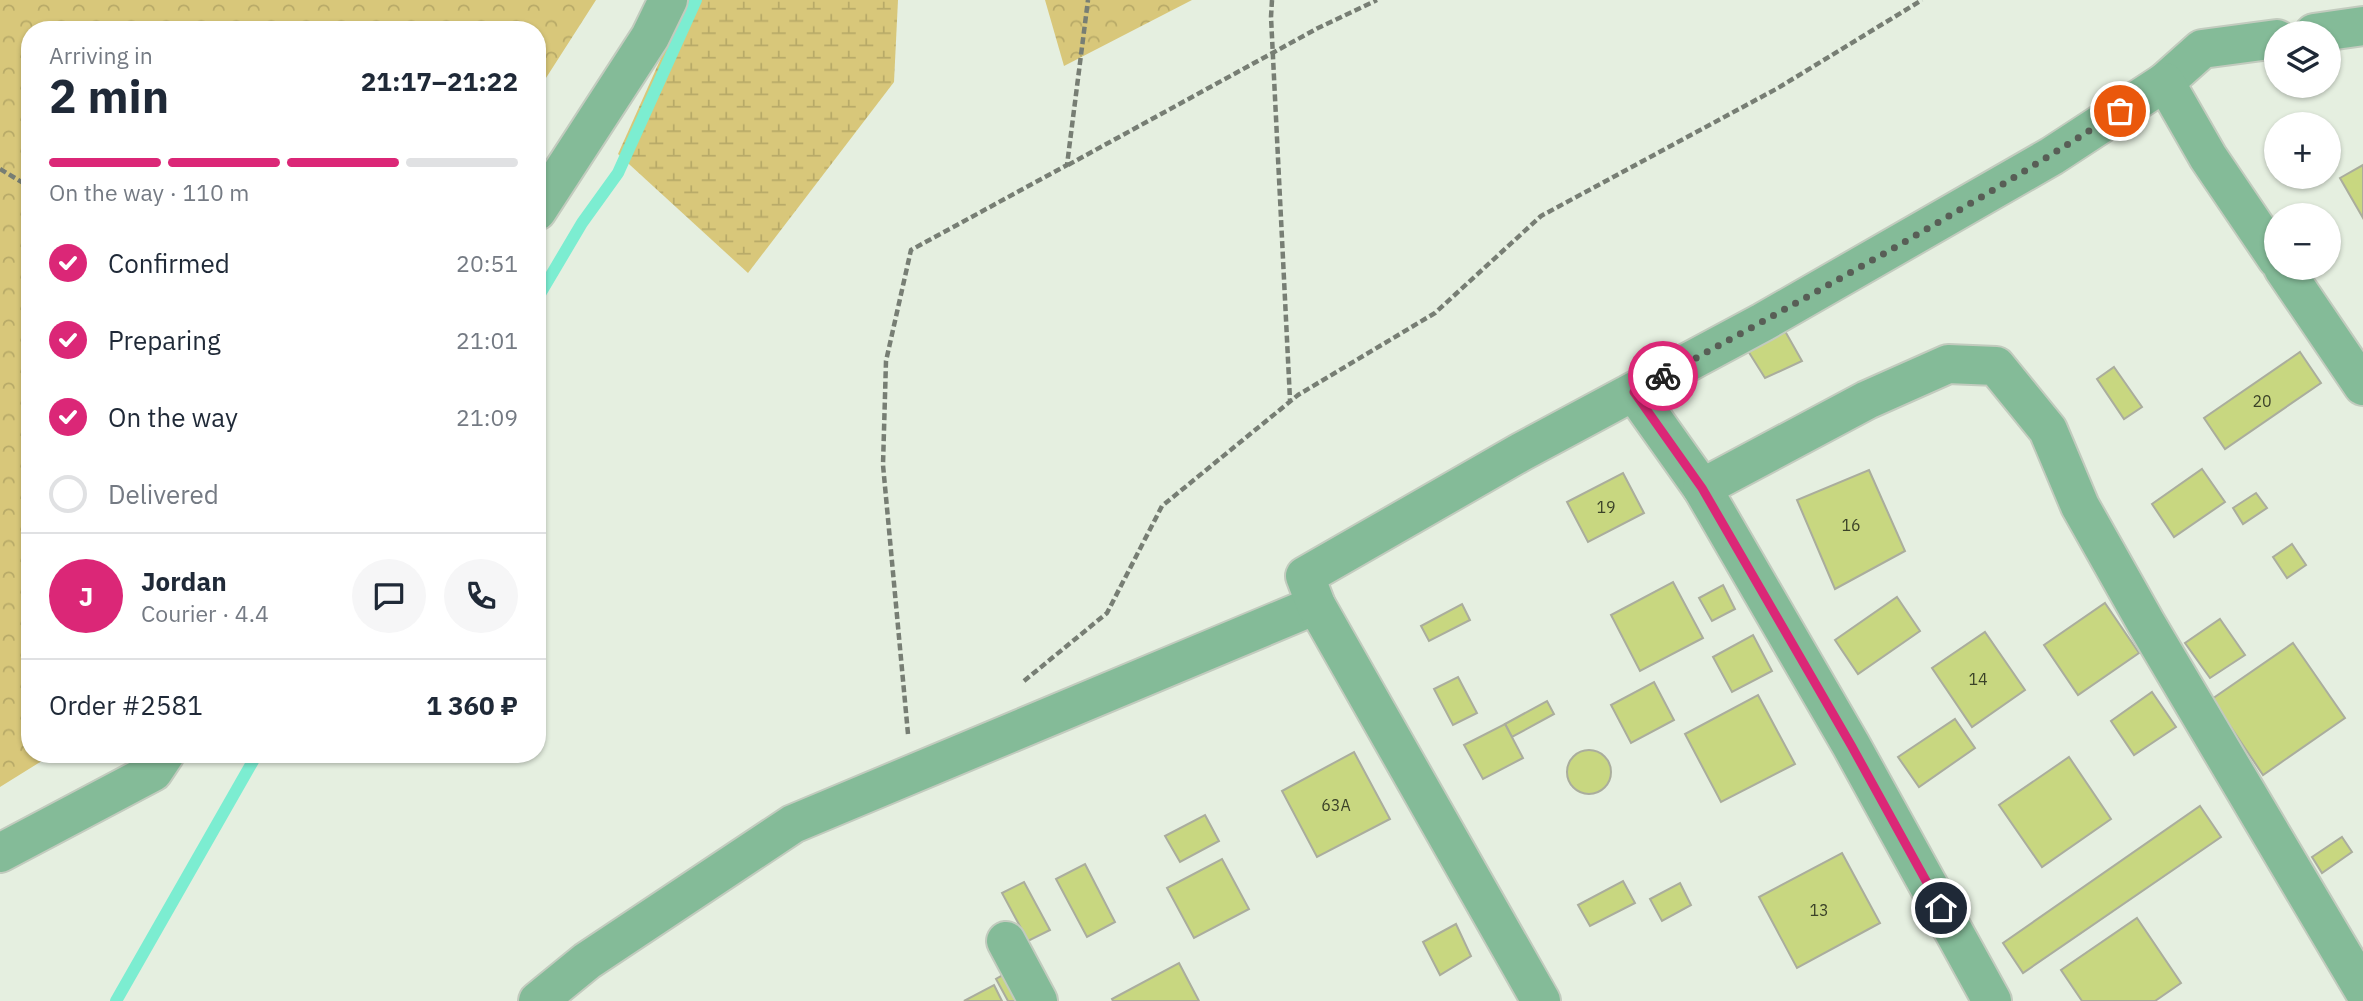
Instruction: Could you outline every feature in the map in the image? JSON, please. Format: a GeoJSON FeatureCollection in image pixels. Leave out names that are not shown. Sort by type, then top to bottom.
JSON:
{"type":"FeatureCollection","features":[{"type":"Feature","properties":{"kind":"street"},"geometry":{"type":"LineString","coordinates":[[546,197],[650,37],[668,0]]}},
{"type":"Feature","properties":{"kind":"street"},"geometry":{"type":"LineString","coordinates":[[2341,29],[2363,26]]}},
{"type":"Feature","properties":{"kind":"street"},"geometry":{"type":"LineString","coordinates":[[1541,1001],[1316,605],[1305,576],[1521,452],[1776,315],[2052,156],[2165,82],[2202,49],[2264,41]]}},
{"type":"Feature","properties":{"kind":"street"},"geometry":{"type":"LineString","coordinates":[[2165,82],[2208,158],[2264,239]]}},
{"type":"Feature","properties":{"kind":"street"},"geometry":{"type":"LineString","coordinates":[[2291,280],[2363,386]]}},
{"type":"Feature","properties":{"kind":"street"},"geometry":{"type":"LineString","coordinates":[[1702,488],[1867,400],[1948,364],[1996,366],[2048,430],[2080,506],[2139,611],[2363,989]]}},
{"type":"Feature","properties":{"kind":"street"},"geometry":{"type":"LineString","coordinates":[[1634,392],[1702,488],[1851,745],[1992,1001]]}},
{"type":"Feature","properties":{"kind":"street"},"geometry":{"type":"LineString","coordinates":[[538,1001],[587,961],[793,824],[1316,605]]}},
{"type":"Feature","properties":{"kind":"street"},"geometry":{"type":"LineString","coordinates":[[0,853],[153,772],[159,763]]}},
{"type":"Feature","properties":{"kind":"street"},"geometry":{"type":"LineString","coordinates":[[1006,941],[1038,1001]]}},
{"type":"Feature","properties":{"kind":"path"},"geometry":{"type":"LineString","coordinates":[[1067,165],[1088,0]]}},
{"type":"Feature","properties":{"kind":"path"},"geometry":{"type":"LineString","coordinates":[[1272,0],[1272,53],[1290,401]]}},
{"type":"Feature","properties":{"kind":"path"},"geometry":{"type":"LineString","coordinates":[[912,773],[883,465],[886,361],[911,250],[1272,53],[1377,0]]}},
{"type":"Feature","properties":{"kind":"path"},"geometry":{"type":"LineString","coordinates":[[1015,689],[1107,613],[1163,506],[1290,401],[1435,313],[1541,216],[1778,88],[1922,0]]}},
{"type":"Feature","properties":{"kind":"path"},"geometry":{"type":"LineString","coordinates":[[0,169],[21,182]]}},
{"type":"Feature","properties":{"kind":"green space"},"geometry":{"type":"Polygon","coordinates":[[[0,0],[596,0],[546,78],[546,21],[21,21],[21,763],[39,763],[0,787],[0,0]]]}},
{"type":"Feature","properties":{"kind":"green space"},"geometry":{"type":"Polygon","coordinates":[[[687,0],[898,0],[894,82],[748,273],[618,154],[687,0]]]}},
{"type":"Feature","properties":{"kind":"green space"},"geometry":{"type":"Polygon","coordinates":[[[1045,0],[1192,0],[1064,66],[1045,0]]]}},
{"type":"Feature","properties":{"kind":"building"},"geometry":{"type":"Polygon","coordinates":[[[2363,165],[2363,218],[2341,180],[2363,165]]]}},
{"type":"Feature","properties":{"kind":"building"},"geometry":{"type":"Polygon","coordinates":[[[1781,324],[1802,361],[1765,378],[1743,343],[1781,324]]]}},
{"type":"Feature","properties":{"kind":"building"},"geometry":{"type":"Polygon","coordinates":[[[2300,352],[2321,383],[2225,449],[2204,418],[2300,352]]]}},
{"type":"Feature","properties":{"kind":"building"},"geometry":{"type":"Polygon","coordinates":[[[2114,367],[2142,407],[2124,419],[2097,379],[2114,367]]]}},
{"type":"Feature","properties":{"kind":"building"},"geometry":{"type":"Polygon","coordinates":[[[2202,469],[2225,502],[2174,537],[2152,504],[2202,469]]]}},
{"type":"Feature","properties":{"kind":"building"},"geometry":{"type":"Polygon","coordinates":[[[1869,470],[1905,551],[1835,589],[1797,500],[1869,470]]]}},
{"type":"Feature","properties":{"kind":"building"},"geometry":{"type":"Polygon","coordinates":[[[1623,473],[1644,513],[1588,542],[1567,502],[1623,473]]]}},
{"type":"Feature","properties":{"kind":"building"},"geometry":{"type":"Polygon","coordinates":[[[2256,493],[2267,508],[2243,524],[2233,508],[2256,493]]]}},
{"type":"Feature","properties":{"kind":"building"},"geometry":{"type":"Polygon","coordinates":[[[2292,544],[2306,565],[2287,578],[2273,557],[2292,544]]]}},
{"type":"Feature","properties":{"kind":"building"},"geometry":{"type":"Polygon","coordinates":[[[1673,582],[1703,638],[1640,671],[1611,615],[1673,582]]]}},
{"type":"Feature","properties":{"kind":"building"},"geometry":{"type":"Polygon","coordinates":[[[1723,585],[1735,609],[1712,621],[1699,598],[1723,585]]]}},
{"type":"Feature","properties":{"kind":"building"},"geometry":{"type":"Polygon","coordinates":[[[1897,597],[1920,631],[1858,674],[1835,640],[1897,597]]]}},
{"type":"Feature","properties":{"kind":"building"},"geometry":{"type":"Polygon","coordinates":[[[2105,603],[2139,653],[2078,695],[2044,645],[2105,603]]]}},
{"type":"Feature","properties":{"kind":"building"},"geometry":{"type":"Polygon","coordinates":[[[1462,604],[1470,620],[1429,641],[1421,626],[1462,604]]]}},
{"type":"Feature","properties":{"kind":"building"},"geometry":{"type":"Polygon","coordinates":[[[2220,619],[2245,655],[2210,678],[2185,643],[2220,619]]]}},
{"type":"Feature","properties":{"kind":"building"},"geometry":{"type":"Polygon","coordinates":[[[1985,632],[2025,690],[1972,727],[1932,668],[1985,632]]]}},
{"type":"Feature","properties":{"kind":"building"},"geometry":{"type":"Polygon","coordinates":[[[1753,635],[1772,671],[1732,692],[1713,657],[1753,635]]]}},
{"type":"Feature","properties":{"kind":"building"},"geometry":{"type":"Polygon","coordinates":[[[2293,643],[2345,718],[2263,775],[2212,699],[2293,643]]]}},
{"type":"Feature","properties":{"kind":"building"},"geometry":{"type":"Polygon","coordinates":[[[1458,677],[1477,713],[1453,725],[1434,689],[1458,677]]]}},
{"type":"Feature","properties":{"kind":"building"},"geometry":{"type":"Polygon","coordinates":[[[1654,682],[1674,720],[1631,743],[1611,705],[1654,682]]]}},
{"type":"Feature","properties":{"kind":"building"},"geometry":{"type":"Polygon","coordinates":[[[2152,692],[2176,727],[2134,755],[2111,721],[2152,692]]]}},
{"type":"Feature","properties":{"kind":"building"},"geometry":{"type":"Polygon","coordinates":[[[1758,695],[1795,764],[1721,802],[1685,734],[1758,695]]]}},
{"type":"Feature","properties":{"kind":"building"},"geometry":{"type":"Polygon","coordinates":[[[1547,701],[1554,714],[1512,737],[1505,724],[1547,701]]]}},
{"type":"Feature","properties":{"kind":"building"},"geometry":{"type":"Polygon","coordinates":[[[1955,719],[1975,748],[1919,787],[1898,757],[1955,719]]]}},
{"type":"Feature","properties":{"kind":"building"},"geometry":{"type":"Polygon","coordinates":[[[1505,724],[1523,758],[1483,779],[1464,745],[1505,724]]]}},
{"type":"Feature","properties":{"kind":"building"},"geometry":{"type":"Polygon","coordinates":[[[1589,750],[1604,757],[1611,772],[1604,787],[1589,794],[1574,787],[1567,772],[1574,757],[1589,750]]]}},
{"type":"Feature","properties":{"kind":"building"},"geometry":{"type":"Polygon","coordinates":[[[1354,752],[1390,819],[1317,857],[1282,791],[1354,752]]]}},
{"type":"Feature","properties":{"kind":"building"},"geometry":{"type":"Polygon","coordinates":[[[2069,757],[2111,819],[2042,867],[1999,805],[2069,757]]]}},
{"type":"Feature","properties":{"kind":"building"},"geometry":{"type":"Polygon","coordinates":[[[2200,806],[2221,837],[2023,973],[2003,943],[2200,806]]]}},
{"type":"Feature","properties":{"kind":"building"},"geometry":{"type":"Polygon","coordinates":[[[1205,815],[1219,841],[1180,862],[1165,836],[1205,815]]]}},
{"type":"Feature","properties":{"kind":"building"},"geometry":{"type":"Polygon","coordinates":[[[2342,837],[2352,852],[2322,873],[2312,857],[2342,837]]]}},
{"type":"Feature","properties":{"kind":"building"},"geometry":{"type":"Polygon","coordinates":[[[1842,853],[1880,923],[1797,968],[1759,897],[1842,853]]]}},
{"type":"Feature","properties":{"kind":"building"},"geometry":{"type":"Polygon","coordinates":[[[1222,859],[1249,909],[1194,938],[1167,888],[1222,859]]]}},
{"type":"Feature","properties":{"kind":"building"},"geometry":{"type":"Polygon","coordinates":[[[1085,864],[1115,922],[1087,937],[1056,879],[1085,864]]]}},
{"type":"Feature","properties":{"kind":"building"},"geometry":{"type":"Polygon","coordinates":[[[1623,881],[1635,903],[1590,926],[1578,905],[1623,881]]]}},
{"type":"Feature","properties":{"kind":"building"},"geometry":{"type":"Polygon","coordinates":[[[1024,882],[1050,930],[1028,941],[1002,893],[1024,882]]]}},
{"type":"Feature","properties":{"kind":"building"},"geometry":{"type":"Polygon","coordinates":[[[1680,883],[1691,905],[1662,921],[1650,899],[1680,883]]]}},
{"type":"Feature","properties":{"kind":"building"},"geometry":{"type":"Polygon","coordinates":[[[2137,918],[2181,983],[2155,1001],[2082,1001],[2061,970],[2137,918]]]}},
{"type":"Feature","properties":{"kind":"building"},"geometry":{"type":"Polygon","coordinates":[[[1456,924],[1471,956],[1440,975],[1423,942],[1456,924]]]}},
{"type":"Feature","properties":{"kind":"building"},"geometry":{"type":"Polygon","coordinates":[[[1179,963],[1199,1001],[1113,1001],[1112,999],[1179,963]]]}},
{"type":"Feature","properties":{"kind":"building"},"geometry":{"type":"Polygon","coordinates":[[[1012,970],[1028,1001],[1008,1001],[996,979],[1012,970]]]}},
{"type":"Feature","properties":{"kind":"building"},"geometry":{"type":"Polygon","coordinates":[[[994,985],[1002,1001],[964,1001],[994,985]]]}},
{"type":"Feature","properties":{"kind":"waterway"},"geometry":{"type":"LineString","coordinates":[[546,284],[582,223],[618,173],[696,0]]}},
{"type":"Feature","properties":{"kind":"waterway"},"geometry":{"type":"LineString","coordinates":[[116,1001],[252,763]]}},
{"type":"Feature","properties":{"kind":"way so far"},"geometry":{"type":"LineString","coordinates":[[1663,376],[1763,322],[2052,156],[2120,111]]}},
{"type":"Feature","properties":{"kind":"route"},"geometry":{"type":"LineString","coordinates":[[1663,376],[1634,392],[1702,488],[1851,745],[1941,908]]}}]}
